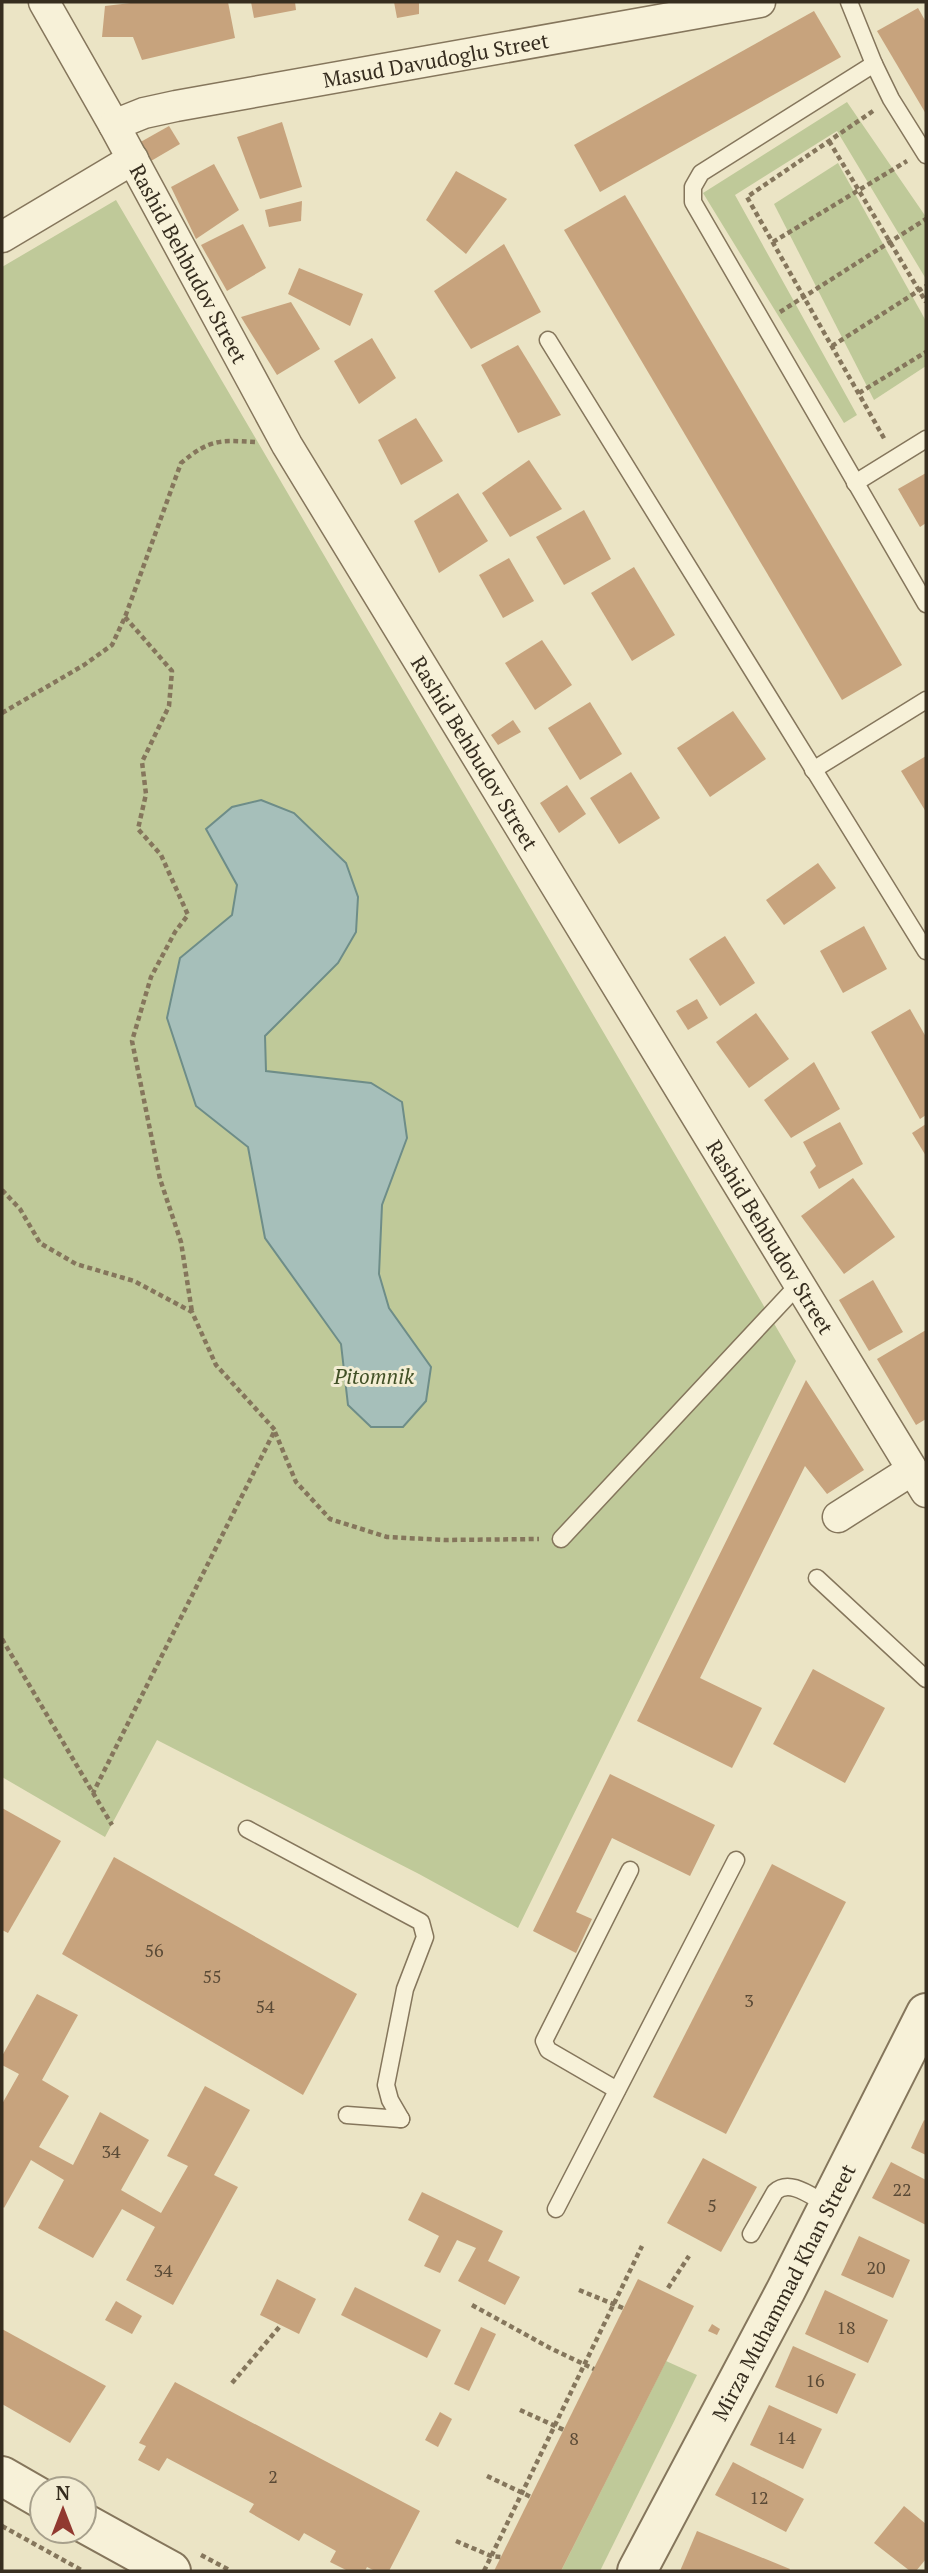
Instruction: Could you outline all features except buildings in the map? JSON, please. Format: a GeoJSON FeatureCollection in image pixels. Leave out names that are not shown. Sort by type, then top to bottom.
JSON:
{"type":"FeatureCollection","features":[{"type":"Feature","properties":{"kind":"street","name":"Rashid Behbudov Street"},"geometry":{"type":"LineString","coordinates":[[44,2],[287,444],[919,1481]]}},
{"type":"Feature","properties":{"kind":"street","name":"Masud Davudoglu Street"},"geometry":{"type":"LineString","coordinates":[[114,125],[144,113],[176,106],[760,2]]}},
{"type":"Feature","properties":{"kind":"street"},"geometry":{"type":"LineString","coordinates":[[2,237],[132,159]]}},
{"type":"Feature","properties":{"kind":"street"},"geometry":{"type":"LineString","coordinates":[[838,1517],[919,1481]]}},
{"type":"Feature","properties":{"kind":"street","name":"Mirza Muhammad Khan Street"},"geometry":{"type":"LineString","coordinates":[[637,2571],[786,2290],[926,2013]]}},
{"type":"Feature","properties":{"kind":"street"},"geometry":{"type":"LineString","coordinates":[[2,2476],[28,2491]]}},
{"type":"Feature","properties":{"kind":"street"},"geometry":{"type":"LineString","coordinates":[[98,2531],[171,2571]]}},
{"type":"Feature","properties":{"kind":"lane"},"geometry":{"type":"LineString","coordinates":[[849,2],[891,99],[925,153]]}},
{"type":"Feature","properties":{"kind":"lane"},"geometry":{"type":"LineString","coordinates":[[874,64],[701,173],[692,187],[692,202],[926,604]]}},
{"type":"Feature","properties":{"kind":"lane"},"geometry":{"type":"LineString","coordinates":[[548,340],[926,951]]}},
{"type":"Feature","properties":{"kind":"lane"},"geometry":{"type":"LineString","coordinates":[[855,483],[926,439]]}},
{"type":"Feature","properties":{"kind":"lane"},"geometry":{"type":"LineString","coordinates":[[813,770],[926,701]]}},
{"type":"Feature","properties":{"kind":"lane"},"geometry":{"type":"LineString","coordinates":[[561,1539],[799,1284]]}},
{"type":"Feature","properties":{"kind":"lane"},"geometry":{"type":"LineString","coordinates":[[817,1578],[926,1679]]}},
{"type":"Feature","properties":{"kind":"lane"},"geometry":{"type":"LineString","coordinates":[[247,1829],[421,1922],[425,1937],[405,1989],[387,2085],[390,2100],[401,2119],[347,2115]]}},
{"type":"Feature","properties":{"kind":"lane"},"geometry":{"type":"LineString","coordinates":[[556,2209],[736,1860]]}},
{"type":"Feature","properties":{"kind":"lane"},"geometry":{"type":"LineString","coordinates":[[617,2090],[548,2050],[544,2040],[630,1870]]}},
{"type":"Feature","properties":{"kind":"lane"},"geometry":{"type":"LineString","coordinates":[[751,2234],[780,2187],[792,2186],[828,2205]]}},
{"type":"Feature","properties":{"kind":"path"},"geometry":{"type":"LineString","coordinates":[[891,99],[747,197],[895,458]]}},
{"type":"Feature","properties":{"kind":"path"},"geometry":{"type":"LineString","coordinates":[[829,141],[926,302]]}},
{"type":"Feature","properties":{"kind":"path"},"geometry":{"type":"LineString","coordinates":[[773,242],[925,153]]}},
{"type":"Feature","properties":{"kind":"path"},"geometry":{"type":"LineString","coordinates":[[762,323],[926,219]]}},
{"type":"Feature","properties":{"kind":"path"},"geometry":{"type":"LineString","coordinates":[[832,346],[926,286]]}},
{"type":"Feature","properties":{"kind":"path"},"geometry":{"type":"LineString","coordinates":[[859,393],[926,352]]}},
{"type":"Feature","properties":{"kind":"path"},"geometry":{"type":"LineString","coordinates":[[2,713],[84,665],[112,645],[125,617],[181,463],[202,446],[225,440],[287,444]]}},
{"type":"Feature","properties":{"kind":"path"},"geometry":{"type":"LineString","coordinates":[[125,617],[172,671],[169,706],[142,762],[146,794],[138,829],[162,855],[188,915],[175,932],[151,978],[132,1041],[160,1179],[181,1242],[192,1312],[216,1365],[275,1430],[296,1482],[330,1519],[387,1537],[445,1540],[561,1539]]}},
{"type":"Feature","properties":{"kind":"path"},"geometry":{"type":"LineString","coordinates":[[2,1190],[20,1209],[40,1243],[76,1264],[134,1281],[192,1312]]}},
{"type":"Feature","properties":{"kind":"path"},"geometry":{"type":"LineString","coordinates":[[93,1793],[275,1430]]}},
{"type":"Feature","properties":{"kind":"path"},"geometry":{"type":"LineString","coordinates":[[2,1639],[112,1825]]}},
{"type":"Feature","properties":{"kind":"path"},"geometry":{"type":"LineString","coordinates":[[484,2571],[642,2246]]}},
{"type":"Feature","properties":{"kind":"path"},"geometry":{"type":"LineString","coordinates":[[668,2288],[689,2256]]}},
{"type":"Feature","properties":{"kind":"path"},"geometry":{"type":"LineString","coordinates":[[579,2290],[613,2306],[624,2308]]}},
{"type":"Feature","properties":{"kind":"path"},"geometry":{"type":"LineString","coordinates":[[472,2305],[594,2369]]}},
{"type":"Feature","properties":{"kind":"path"},"geometry":{"type":"LineString","coordinates":[[232,2383],[281,2325]]}},
{"type":"Feature","properties":{"kind":"path"},"geometry":{"type":"LineString","coordinates":[[520,2410],[564,2430]]}},
{"type":"Feature","properties":{"kind":"path"},"geometry":{"type":"LineString","coordinates":[[487,2476],[531,2497]]}},
{"type":"Feature","properties":{"kind":"path"},"geometry":{"type":"LineString","coordinates":[[2,2526],[83,2571]]}},
{"type":"Feature","properties":{"kind":"path"},"geometry":{"type":"LineString","coordinates":[[456,2541],[491,2556],[501,2557]]}},
{"type":"Feature","properties":{"kind":"green space"},"geometry":{"type":"Polygon","coordinates":[[[847,102],[926,217],[926,279],[837,131],[735,195],[857,415],[844,423],[703,193],[847,102]]]}},
{"type":"Feature","properties":{"kind":"green space"},"geometry":{"type":"Polygon","coordinates":[[[838,163],[926,321],[926,366],[874,400],[774,204],[838,163]]]}},
{"type":"Feature","properties":{"kind":"green space","name":"Pitomnik"},"geometry":{"type":"Polygon","coordinates":[[[116,200],[796,1361],[518,1928],[419,1874],[157,1740],[105,1837],[2,1777],[2,267],[116,200]]]}},
{"type":"Feature","properties":{"kind":"green space"},"geometry":{"type":"Polygon","coordinates":[[[666,2361],[697,2375],[600,2571],[561,2571],[666,2361]]]}},
{"type":"Feature","properties":{"kind":"water"},"geometry":{"type":"Polygon","coordinates":[[[261,800],[294,813],[346,863],[358,897],[356,932],[338,963],[265,1036],[266,1071],[371,1083],[402,1102],[407,1138],[382,1205],[379,1274],[389,1308],[431,1367],[426,1401],[403,1427],[371,1427],[348,1405],[341,1344],[265,1238],[248,1147],[196,1106],[167,1018],[180,958],[232,915],[237,885],[206,829],[232,807],[261,800]]]}}]}
